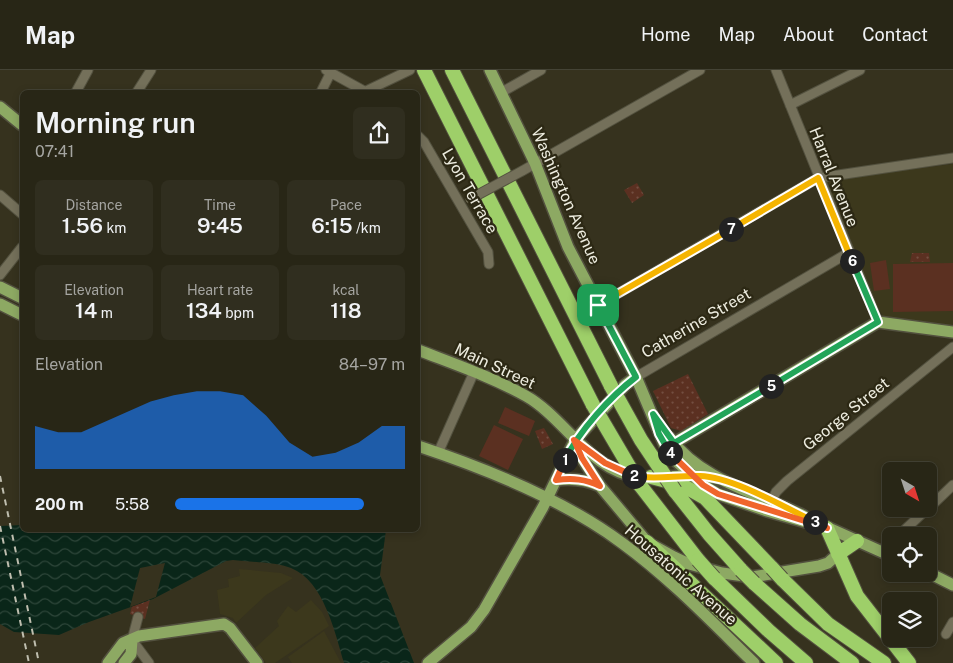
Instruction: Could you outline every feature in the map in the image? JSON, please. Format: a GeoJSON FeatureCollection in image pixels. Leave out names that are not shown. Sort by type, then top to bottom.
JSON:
{"type":"FeatureCollection","features":[{"type":"Feature","properties":{"kind":"highway"},"geometry":{"type":"LineString","coordinates":[[424,70],[593,405],[698,560],[769,631],[806,663]]}},
{"type":"Feature","properties":{"kind":"highway"},"geometry":{"type":"LineString","coordinates":[[452,70],[611,386],[641,440],[675,491],[709,534],[754,583],[800,624],[852,663]]}},
{"type":"Feature","properties":{"kind":"highway"},"geometry":{"type":"LineString","coordinates":[[645,481],[682,485],[705,498],[828,624],[884,663]]}},
{"type":"Feature","properties":{"kind":"highway"},"geometry":{"type":"LineString","coordinates":[[827,528],[857,596],[909,663]]}},
{"type":"Feature","properties":{"kind":"highway"},"geometry":{"type":"LineString","coordinates":[[838,554],[857,541]]}},
{"type":"Feature","properties":{"kind":"highway"},"geometry":{"type":"LineString","coordinates":[[647,542],[776,663]]}},
{"type":"Feature","properties":{"kind":"main road","name":"Washington Avenue"},"geometry":{"type":"LineString","coordinates":[[490,70],[535,163],[568,247],[670,446]]}},
{"type":"Feature","properties":{"kind":"main road"},"geometry":{"type":"LineString","coordinates":[[0,107],[20,123]]}},
{"type":"Feature","properties":{"kind":"main road"},"geometry":{"type":"LineString","coordinates":[[0,287],[20,297]]}},
{"type":"Feature","properties":{"kind":"main road"},"geometry":{"type":"LineString","coordinates":[[0,304],[20,314]]}},
{"type":"Feature","properties":{"kind":"main road"},"geometry":{"type":"LineString","coordinates":[[670,446],[878,322],[953,332]]}},
{"type":"Feature","properties":{"kind":"main road","name":"Main Street"},"geometry":{"type":"LineString","coordinates":[[420,351],[527,396],[550,413],[574,440],[617,470],[645,481],[693,476],[720,479]]}},
{"type":"Feature","properties":{"kind":"main road","name":"Catherine Street"},"geometry":{"type":"LineString","coordinates":[[428,663],[456,642],[480,616],[547,497],[574,440],[625,385],[636,377]]}},
{"type":"Feature","properties":{"kind":"main road","name":"Main Street"},"geometry":{"type":"LineString","coordinates":[[574,440],[582,458],[600,486],[647,542],[689,564],[722,574],[752,577],[819,566],[831,561],[838,554]]}},
{"type":"Feature","properties":{"kind":"main road","name":"Main Street"},"geometry":{"type":"LineString","coordinates":[[670,446],[677,462],[718,494],[770,506]]}},
{"type":"Feature","properties":{"kind":"main road","name":"Main Street"},"geometry":{"type":"LineString","coordinates":[[670,446],[720,479],[770,506],[882,551]]}},
{"type":"Feature","properties":{"kind":"main road","name":"Housatonic Avenue"},"geometry":{"type":"LineString","coordinates":[[420,447],[547,497],[622,543],[704,614],[754,663]]}},
{"type":"Feature","properties":{"kind":"main road"},"geometry":{"type":"LineString","coordinates":[[556,480],[572,478],[589,481],[600,486]]}},
{"type":"Feature","properties":{"kind":"main road"},"geometry":{"type":"LineString","coordinates":[[937,577],[953,585]]}},
{"type":"Feature","properties":{"kind":"main road"},"geometry":{"type":"LineString","coordinates":[[108,663],[123,643],[147,634],[224,624],[230,628],[257,663]]}},
{"type":"Feature","properties":{"kind":"main road"},"geometry":{"type":"LineString","coordinates":[[124,663],[131,654],[132,640]]}},
{"type":"Feature","properties":{"kind":"street"},"geometry":{"type":"LineString","coordinates":[[77,90],[88,70]]}},
{"type":"Feature","properties":{"kind":"street"},"geometry":{"type":"LineString","coordinates":[[138,90],[151,70]]}},
{"type":"Feature","properties":{"kind":"street"},"geometry":{"type":"LineString","coordinates":[[369,90],[409,70]]}},
{"type":"Feature","properties":{"kind":"street"},"geometry":{"type":"LineString","coordinates":[[502,92],[541,70]]}},
{"type":"Feature","properties":{"kind":"street"},"geometry":{"type":"LineString","coordinates":[[461,204],[700,70]]}},
{"type":"Feature","properties":{"kind":"street","name":"Harral Avenue"},"geometry":{"type":"LineString","coordinates":[[776,70],[848,253],[878,322]]}},
{"type":"Feature","properties":{"kind":"street"},"geometry":{"type":"LineString","coordinates":[[790,105],[860,70]]}},
{"type":"Feature","properties":{"kind":"street"},"geometry":{"type":"LineString","coordinates":[[322,90],[328,71],[361,90]]}},
{"type":"Feature","properties":{"kind":"street","name":"Lyon Terrace"},"geometry":{"type":"LineString","coordinates":[[420,138],[488,252],[489,264]]}},
{"type":"Feature","properties":{"kind":"street"},"geometry":{"type":"LineString","coordinates":[[598,305],[818,178],[953,158]]}},
{"type":"Feature","properties":{"kind":"street"},"geometry":{"type":"LineString","coordinates":[[0,195],[20,212]]}},
{"type":"Feature","properties":{"kind":"street"},"geometry":{"type":"LineString","coordinates":[[0,275],[20,250]]}},
{"type":"Feature","properties":{"kind":"street","name":"Catherine Street"},"geometry":{"type":"LineString","coordinates":[[636,377],[848,253]]}},
{"type":"Feature","properties":{"kind":"street","name":"George Street"},"geometry":{"type":"LineString","coordinates":[[770,506],[776,492],[787,481],[953,347]]}},
{"type":"Feature","properties":{"kind":"street"},"geometry":{"type":"LineString","coordinates":[[438,453],[474,372]]}},
{"type":"Feature","properties":{"kind":"street"},"geometry":{"type":"LineString","coordinates":[[938,499],[951,488]]}},
{"type":"Feature","properties":{"kind":"street"},"geometry":{"type":"LineString","coordinates":[[908,527],[917,518]]}},
{"type":"Feature","properties":{"kind":"street"},"geometry":{"type":"LineString","coordinates":[[138,616],[132,640],[149,663]]}},
{"type":"Feature","properties":{"kind":"street"},"geometry":{"type":"LineString","coordinates":[[946,634],[953,622]]}},
{"type":"Feature","properties":{"kind":"shaded area"},"geometry":{"type":"Polygon","coordinates":[[[953,164],[953,327],[884,317],[876,305],[827,183],[831,180],[953,164]]]}},
{"type":"Feature","properties":{"kind":"shaded area"},"geometry":{"type":"Polygon","coordinates":[[[637,183],[644,195],[632,203],[624,190],[637,183]]]}},
{"type":"Feature","properties":{"kind":"shaded area"},"geometry":{"type":"Polygon","coordinates":[[[912,253],[929,253],[930,262],[910,262],[912,253]]]}},
{"type":"Feature","properties":{"kind":"shaded area"},"geometry":{"type":"Polygon","coordinates":[[[886,260],[890,289],[874,291],[870,263],[886,260]]]}},
{"type":"Feature","properties":{"kind":"shaded area"},"geometry":{"type":"Polygon","coordinates":[[[953,263],[953,311],[893,312],[893,264],[953,263]]]}},
{"type":"Feature","properties":{"kind":"shaded area"},"geometry":{"type":"Polygon","coordinates":[[[688,374],[708,414],[681,431],[671,428],[653,391],[688,374]]]}},
{"type":"Feature","properties":{"kind":"shaded area"},"geometry":{"type":"Polygon","coordinates":[[[505,407],[535,421],[529,436],[498,423],[505,407]]]}},
{"type":"Feature","properties":{"kind":"shaded area"},"geometry":{"type":"Polygon","coordinates":[[[494,425],[523,439],[508,470],[479,456],[494,425]]]}},
{"type":"Feature","properties":{"kind":"shaded area"},"geometry":{"type":"Polygon","coordinates":[[[544,428],[553,444],[542,449],[535,431],[544,428]]]}},
{"type":"Feature","properties":{"kind":"shaded area"},"geometry":{"type":"Polygon","coordinates":[[[159,564],[145,619],[130,614],[142,568],[159,564]]]}},
{"type":"Feature","properties":{"kind":"shaded area"},"geometry":{"type":"Polygon","coordinates":[[[239,569],[281,573],[293,578],[266,595],[236,623],[233,618],[220,614],[217,590],[229,587],[228,579],[240,576],[239,569]]]}},
{"type":"Feature","properties":{"kind":"shaded area"},"geometry":{"type":"Polygon","coordinates":[[[311,600],[322,612],[329,626],[275,663],[266,663],[255,648],[279,626],[277,621],[288,606],[296,612],[311,600]]]}},
{"type":"Feature","properties":{"kind":"shaded area"},"geometry":{"type":"Polygon","coordinates":[[[324,631],[341,663],[292,663],[288,657],[324,631]]]}},
{"type":"Feature","properties":{"kind":"water"},"geometry":{"type":"Polygon","coordinates":[[[20,525],[20,532],[386,532],[380,575],[414,663],[344,663],[332,623],[320,596],[312,584],[291,568],[278,564],[233,560],[226,561],[153,599],[59,635],[14,632],[0,624],[0,526],[20,525]]]}},
{"type":"Feature","properties":{"kind":"pier"},"geometry":{"type":"Polygon","coordinates":[[[165,563],[156,597],[130,607],[140,568],[165,563]]]}},
{"type":"Feature","properties":{"kind":"railway"},"geometry":{"type":"LineString","coordinates":[[0,476],[39,663]]}},
{"type":"Feature","properties":{"kind":"railway"},"geometry":{"type":"LineString","coordinates":[[0,526],[29,663]]}},
{"type":"Feature","properties":{"kind":"route"},"geometry":{"type":"LineString","coordinates":[[598,305],[636,377],[625,385],[574,440],[556,480],[572,478],[589,481],[600,486],[582,458],[574,440],[617,470],[636,476],[684,477],[693,476],[700,476],[720,479],[772,500],[827,528],[767,511],[718,494],[703,485],[693,476],[677,462],[666,448],[659,434],[653,414],[674,443],[878,322],[818,178],[598,305]]}}]}
